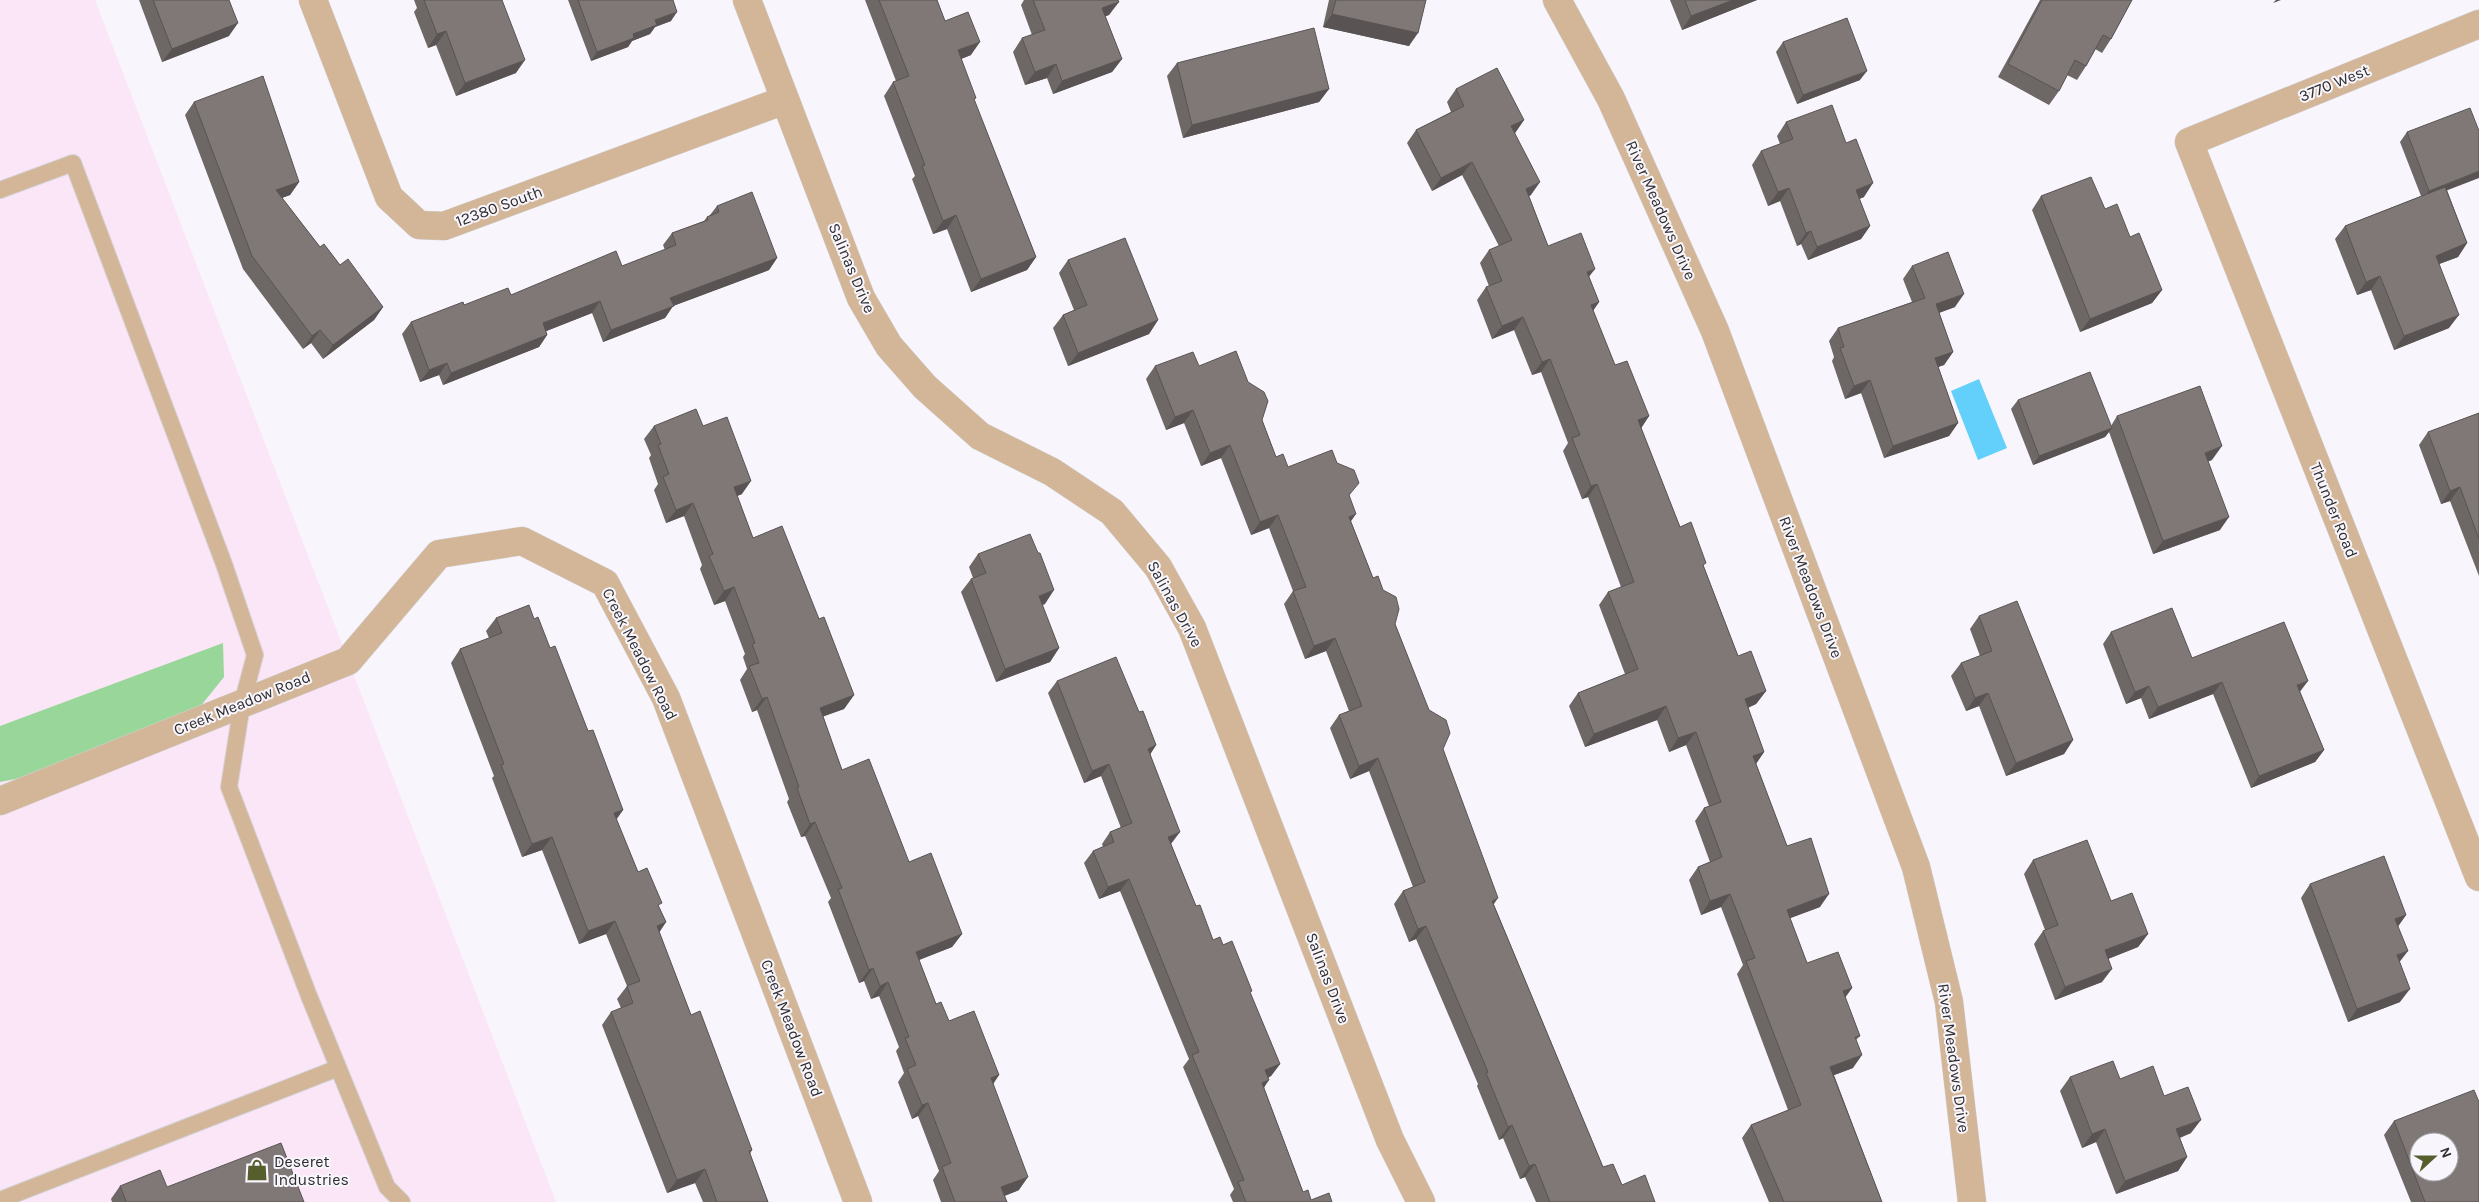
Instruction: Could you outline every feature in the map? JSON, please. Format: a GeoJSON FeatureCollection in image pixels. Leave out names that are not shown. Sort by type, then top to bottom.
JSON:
{"type":"FeatureCollection","features":[{"type":"Feature","properties":{"kind":"street","name":"12380 South"},"geometry":{"type":"LineString","coordinates":[[313,0],[389,197],[419,225],[444,226],[785,100]]}},
{"type":"Feature","properties":{"kind":"street","name":"Salinas Drive"},"geometry":{"type":"LineString","coordinates":[[747,0],[861,298],[889,346],[924,387],[980,436],[1052,472],[1112,512],[1158,567],[1192,628],[1390,1140],[1421,1202]]}},
{"type":"Feature","properties":{"kind":"street","name":"River Meadows Drive"},"geometry":{"type":"LineString","coordinates":[[1557,0],[1611,99],[1715,331],[1916,867],[1949,1002],[1972,1202]]}},
{"type":"Feature","properties":{"kind":"street","name":"3770 West"},"geometry":{"type":"LineString","coordinates":[[2189,142],[2479,24]]}},
{"type":"Feature","properties":{"kind":"street","name":"Thunder Road"},"geometry":{"type":"LineString","coordinates":[[2189,142],[2479,877]]}},
{"type":"Feature","properties":{"kind":"street","name":"Creek Meadow Road"},"geometry":{"type":"LineString","coordinates":[[0,801],[348,661],[439,554],[522,541],[605,583],[666,698],[858,1202]]}},
{"type":"Feature","properties":{"kind":"lane"},"geometry":{"type":"LineString","coordinates":[[0,190],[73,163],[221,555],[255,655],[242,704],[229,787],[338,1068],[387,1187],[402,1202]]}},
{"type":"Feature","properties":{"kind":"lane"},"geometry":{"type":"LineString","coordinates":[[0,1200],[338,1068]]}},
{"type":"Feature","properties":{"kind":"shaded area"},"geometry":{"type":"Polygon","coordinates":[[[0,0],[95,0],[556,1202],[0,1202],[0,0]]]}},
{"type":"Feature","properties":{"kind":"green space"},"geometry":{"type":"Polygon","coordinates":[[[223,643],[224,677],[199,708],[26,777],[0,782],[0,726],[223,643]]]}},
{"type":"Feature","properties":{"kind":"water"},"geometry":{"type":"Polygon","coordinates":[[[1979,379],[2007,448],[1978,460],[1951,391],[1979,379]]]}},
{"type":"Feature","properties":{"kind":"building"},"geometry":{"type":"Polygon","coordinates":[[[153,0],[229,0],[238,23],[172,49],[153,0]]]}},
{"type":"Feature","properties":{"kind":"building"},"geometry":{"type":"Polygon","coordinates":[[[424,0],[502,0],[525,60],[465,83],[446,31],[437,34],[424,0]]]}},
{"type":"Feature","properties":{"kind":"building"},"geometry":{"type":"Polygon","coordinates":[[[578,0],[673,0],[677,12],[655,20],[657,25],[633,34],[634,38],[597,52],[578,0]]]}},
{"type":"Feature","properties":{"kind":"building"},"geometry":{"type":"Polygon","coordinates":[[[879,0],[937,0],[945,21],[968,12],[980,42],[958,50],[976,98],[974,99],[1036,257],[981,279],[956,215],[943,221],[922,166],[925,165],[893,82],[909,76],[879,0]]]}},
{"type":"Feature","properties":{"kind":"building"},"geometry":{"type":"Polygon","coordinates":[[[1033,0],[1118,0],[1119,2],[1102,8],[1122,59],[1062,81],[1056,64],[1035,72],[1022,38],[1045,30],[1033,0]]]}},
{"type":"Feature","properties":{"kind":"building"},"geometry":{"type":"Polygon","coordinates":[[[1336,0],[1426,0],[1418,33],[1332,14],[1336,0]]]}},
{"type":"Feature","properties":{"kind":"building"},"geometry":{"type":"Polygon","coordinates":[[[1685,0],[1733,0],[1691,16],[1685,0]]]}},
{"type":"Feature","properties":{"kind":"building"},"geometry":{"type":"Polygon","coordinates":[[[2042,0],[2132,0],[2111,39],[2103,35],[2086,66],[2075,60],[2059,91],[2008,64],[2042,0]]]}},
{"type":"Feature","properties":{"kind":"building"},"geometry":{"type":"Polygon","coordinates":[[[1847,18],[1867,71],[1803,95],[1783,42],[1847,18]]]}},
{"type":"Feature","properties":{"kind":"building"},"geometry":{"type":"Polygon","coordinates":[[[1314,28],[1329,89],[1192,125],[1177,63],[1314,28]]]}},
{"type":"Feature","properties":{"kind":"building"},"geometry":{"type":"Polygon","coordinates":[[[1497,68],[1524,120],[1511,126],[1540,182],[1526,189],[1548,246],[1581,233],[1595,269],[1587,272],[1599,302],[1591,305],[1615,365],[1627,361],[1649,416],[1638,420],[1680,527],[1691,522],[1706,563],[1703,565],[1738,656],[1751,651],[1766,691],[1745,699],[1764,752],[1753,756],[1787,846],[1811,838],[1829,894],[1787,910],[1807,963],[1838,952],[1852,988],[1843,991],[1860,1036],[1855,1037],[1862,1055],[1830,1067],[1882,1202],[1784,1202],[1751,1125],[1801,1105],[1746,961],[1755,958],[1730,894],[1710,901],[1698,867],[1722,857],[1704,808],[1721,802],[1696,732],[1678,738],[1666,706],[1594,734],[1578,693],[1638,669],[1608,592],[1634,582],[1597,484],[1591,486],[1572,438],[1580,435],[1550,359],[1542,362],[1523,317],[1502,326],[1486,287],[1502,281],[1489,250],[1512,240],[1472,162],[1441,178],[1416,130],[1464,106],[1456,89],[1497,68]]]}},
{"type":"Feature","properties":{"kind":"building"},"geometry":{"type":"Polygon","coordinates":[[[263,76],[299,182],[276,190],[320,247],[324,244],[340,265],[348,259],[383,307],[333,345],[320,330],[312,336],[252,256],[194,102],[263,76]]]}},
{"type":"Feature","properties":{"kind":"building"},"geometry":{"type":"Polygon","coordinates":[[[1832,105],[1846,143],[1856,139],[1873,183],[1856,190],[1870,226],[1817,247],[1811,231],[1806,233],[1789,188],[1778,192],[1761,151],[1793,139],[1786,122],[1832,105]]]}},
{"type":"Feature","properties":{"kind":"building"},"geometry":{"type":"Polygon","coordinates":[[[2470,108],[2479,131],[2479,171],[2429,191],[2407,132],[2470,108]]]}},
{"type":"Feature","properties":{"kind":"building"},"geometry":{"type":"Polygon","coordinates":[[[2091,177],[2105,209],[2117,204],[2130,237],[2139,233],[2162,290],[2090,319],[2041,196],[2091,177]]]}},
{"type":"Feature","properties":{"kind":"building"},"geometry":{"type":"Polygon","coordinates":[[[2445,187],[2467,243],[2436,256],[2459,315],[2404,336],[2380,276],[2366,282],[2345,226],[2445,187]]]}},
{"type":"Feature","properties":{"kind":"building"},"geometry":{"type":"Polygon","coordinates":[[[752,192],[777,258],[670,298],[674,306],[611,330],[600,301],[543,323],[547,335],[451,373],[447,363],[429,370],[411,322],[463,302],[464,305],[508,288],[511,295],[616,251],[622,266],[676,245],[672,233],[708,220],[707,217],[719,212],[717,206],[752,192]]]}},
{"type":"Feature","properties":{"kind":"building"},"geometry":{"type":"Polygon","coordinates":[[[1125,238],[1158,320],[1078,353],[1063,315],[1087,305],[1068,260],[1125,238]]]}},
{"type":"Feature","properties":{"kind":"building"},"geometry":{"type":"Polygon","coordinates":[[[1948,252],[1964,294],[1936,304],[1953,352],[1935,358],[1958,423],[1893,446],[1870,380],[1854,386],[1840,348],[1844,347],[1838,328],[1925,298],[1912,266],[1948,252]]]}},
{"type":"Feature","properties":{"kind":"building"},"geometry":{"type":"Polygon","coordinates":[[[1236,351],[1248,382],[1264,392],[1268,401],[1262,420],[1276,457],[1283,454],[1288,467],[1332,450],[1337,463],[1354,470],[1359,483],[1349,495],[1356,514],[1349,517],[1373,578],[1378,576],[1383,590],[1396,597],[1399,609],[1395,624],[1429,710],[1446,720],[1450,733],[1443,749],[1498,898],[1492,901],[1603,1167],[1613,1164],[1622,1185],[1645,1175],[1655,1202],[1550,1202],[1535,1164],[1529,1166],[1512,1125],[1508,1127],[1486,1073],[1488,1072],[1426,926],[1418,929],[1403,891],[1425,882],[1378,758],[1359,766],[1339,715],[1362,706],[1335,638],[1314,646],[1293,591],[1306,587],[1278,515],[1260,522],[1230,445],[1210,453],[1193,410],[1175,417],[1155,366],[1193,352],[1199,366],[1236,351]]]}},
{"type":"Feature","properties":{"kind":"building"},"geometry":{"type":"Polygon","coordinates":[[[2090,372],[2112,428],[2039,456],[2018,400],[2090,372]]]}},
{"type":"Feature","properties":{"kind":"building"},"geometry":{"type":"Polygon","coordinates":[[[2200,386],[2222,446],[2205,453],[2229,517],[2163,541],[2117,416],[2200,386]]]}},
{"type":"Feature","properties":{"kind":"building"},"geometry":{"type":"Polygon","coordinates":[[[696,409],[703,426],[727,417],[751,481],[734,487],[753,538],[782,526],[819,619],[824,617],[854,695],[820,708],[842,770],[869,759],[909,862],[931,853],[962,934],[916,952],[936,1004],[941,1002],[949,1021],[974,1011],[999,1075],[991,1078],[1028,1177],[1001,1187],[1007,1202],[955,1202],[942,1167],[951,1163],[928,1103],[922,1105],[907,1069],[916,1065],[905,1038],[909,1037],[888,982],[880,986],[873,968],[869,970],[838,889],[842,888],[815,822],[810,824],[767,697],[762,699],[749,666],[759,663],[752,644],[755,643],[734,587],[724,591],[709,556],[713,554],[693,503],[676,510],[663,477],[669,474],[658,445],[661,444],[654,426],[696,409]]]}},
{"type":"Feature","properties":{"kind":"building"},"geometry":{"type":"Polygon","coordinates":[[[2479,413],[2479,539],[2460,487],[2450,491],[2428,432],[2479,413]]]}},
{"type":"Feature","properties":{"kind":"building"},"geometry":{"type":"Polygon","coordinates":[[[1030,534],[1038,553],[1040,553],[1054,590],[1039,596],[1059,648],[1005,669],[971,579],[986,573],[978,554],[1030,534]]]}},
{"type":"Feature","properties":{"kind":"building"},"geometry":{"type":"Polygon","coordinates":[[[2017,601],[2073,740],[2016,763],[1988,693],[1975,698],[1961,663],[1992,651],[1979,616],[2017,601]]]}},
{"type":"Feature","properties":{"kind":"building"},"geometry":{"type":"Polygon","coordinates":[[[529,605],[534,619],[538,617],[550,648],[555,646],[588,731],[593,730],[623,810],[614,813],[638,872],[647,868],[662,903],[658,905],[666,922],[657,926],[691,1015],[700,1011],[752,1150],[749,1151],[768,1202],[717,1202],[705,1169],[677,1180],[611,1012],[633,1003],[627,986],[640,981],[615,921],[588,931],[552,837],[532,844],[501,765],[504,764],[460,649],[502,633],[496,618],[529,605]]]}},
{"type":"Feature","properties":{"kind":"building"},"geometry":{"type":"Polygon","coordinates":[[[2172,608],[2192,658],[2284,622],[2308,681],[2297,685],[2324,750],[2259,776],[2222,682],[2158,707],[2149,686],[2135,692],[2111,632],[2172,608]]]}},
{"type":"Feature","properties":{"kind":"building"},"geometry":{"type":"Polygon","coordinates":[[[1116,657],[1139,712],[1143,711],[1156,745],[1148,749],[1180,832],[1168,837],[1196,906],[1200,905],[1213,940],[1220,937],[1223,945],[1232,941],[1252,991],[1250,992],[1280,1064],[1265,1070],[1269,1080],[1262,1083],[1303,1192],[1308,1190],[1311,1200],[1329,1193],[1332,1202],[1246,1202],[1238,1182],[1244,1180],[1192,1055],[1199,1052],[1129,879],[1108,887],[1093,851],[1114,842],[1110,832],[1132,823],[1109,764],[1092,771],[1057,681],[1116,657]]]}},
{"type":"Feature","properties":{"kind":"building"},"geometry":{"type":"Polygon","coordinates":[[[2087,840],[2111,901],[2132,893],[2148,934],[2105,950],[2112,969],[2065,987],[2043,931],[2058,925],[2033,860],[2087,840]]]}},
{"type":"Feature","properties":{"kind":"building"},"geometry":{"type":"Polygon","coordinates":[[[2384,856],[2406,915],[2395,919],[2408,951],[2397,955],[2410,989],[2357,1009],[2310,884],[2384,856]]]}},
{"type":"Feature","properties":{"kind":"building"},"geometry":{"type":"Polygon","coordinates":[[[2113,1061],[2120,1079],[2153,1066],[2164,1096],[2188,1087],[2201,1120],[2176,1129],[2187,1157],[2125,1181],[2105,1129],[2092,1134],[2070,1077],[2113,1061]]]}},
{"type":"Feature","properties":{"kind":"building"},"geometry":{"type":"Polygon","coordinates":[[[2474,1090],[2479,1102],[2479,1202],[2425,1202],[2417,1182],[2459,1182],[2459,1132],[2409,1132],[2409,1160],[2394,1121],[2474,1090]]]}},
{"type":"Feature","properties":{"kind":"building"},"geometry":{"type":"Polygon","coordinates":[[[281,1143],[304,1202],[125,1202],[120,1186],[160,1170],[167,1187],[281,1143]]]}},
{"type":"Feature","properties":{"kind":"place","name":"Deseret Industries"},"geometry":{"type":"Point","coordinates":[257,1170]}}]}
